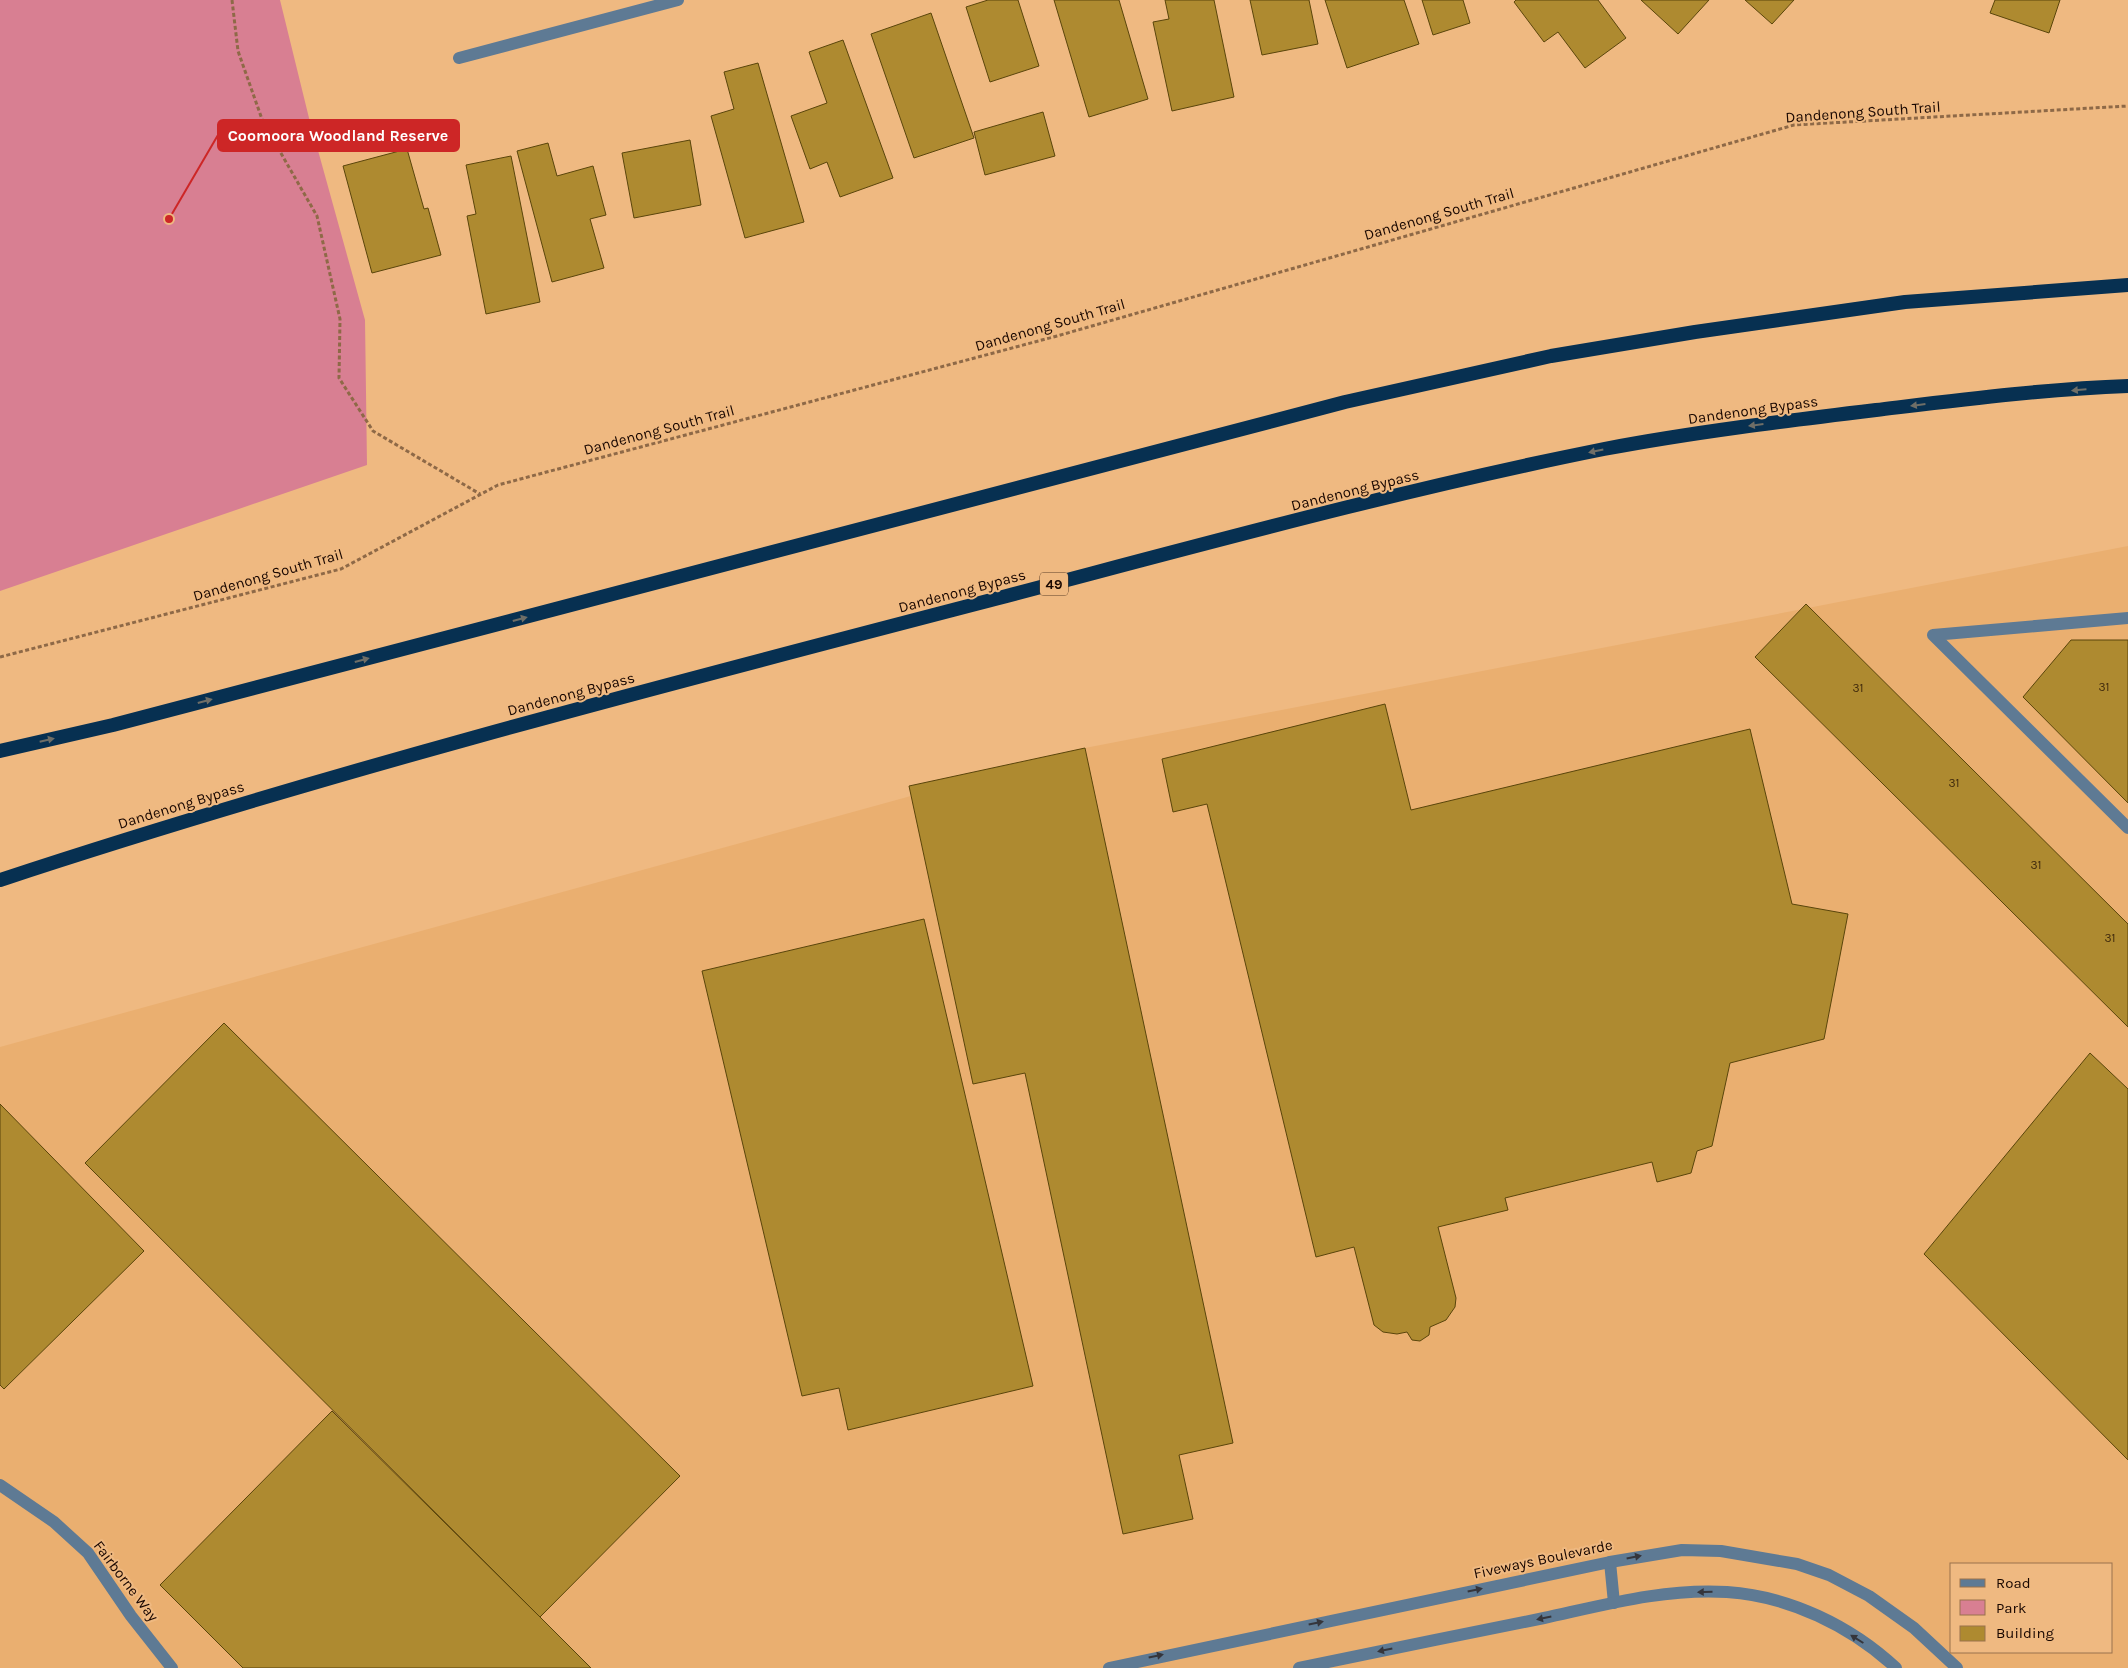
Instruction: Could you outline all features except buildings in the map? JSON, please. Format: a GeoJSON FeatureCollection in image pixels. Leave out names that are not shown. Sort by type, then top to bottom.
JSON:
{"type":"FeatureCollection","features":[{"type":"Feature","properties":{"kind":"highway"},"geometry":{"type":"LineString","coordinates":[[0,751],[132,720],[1326,407],[1542,358],[1695,332],[1905,302],[2128,285]]}},
{"type":"Feature","properties":{"kind":"highway","name":"Dandenong Bypass"},"geometry":{"type":"LineString","coordinates":[[0,880],[132,836],[323,779],[634,693],[1447,484],[1608,449],[1748,426],[1932,403],[2128,386]]}},
{"type":"Feature","properties":{"kind":"street"},"geometry":{"type":"LineString","coordinates":[[459,58],[678,0]]}},
{"type":"Feature","properties":{"kind":"street"},"geometry":{"type":"LineString","coordinates":[[2128,618],[1934,635],[2128,828]]}},
{"type":"Feature","properties":{"kind":"street","name":"Fairborne Way"},"geometry":{"type":"LineString","coordinates":[[0,1485],[54,1522],[88,1553],[131,1616],[172,1668]]}},
{"type":"Feature","properties":{"kind":"street","name":"Fiveways Boulevarde"},"geometry":{"type":"LineString","coordinates":[[1109,1668],[1610,1562],[1682,1550],[1722,1551],[1797,1564],[1829,1574],[1869,1596],[1914,1628],[1957,1668]]}},
{"type":"Feature","properties":{"kind":"street"},"geometry":{"type":"LineString","coordinates":[[1610,1562],[1614,1603]]}},
{"type":"Feature","properties":{"kind":"street"},"geometry":{"type":"LineString","coordinates":[[1299,1668],[1614,1603],[1661,1595],[1698,1592],[1727,1592],[1758,1597],[1792,1606],[1827,1621],[1881,1654],[1896,1668]]}},
{"type":"Feature","properties":{"kind":"path"},"geometry":{"type":"LineString","coordinates":[[232,0],[238,51],[263,122],[317,216],[340,318],[339,378],[373,431],[480,495]]}},
{"type":"Feature","properties":{"kind":"path","name":"Dandenong South Trail"},"geometry":{"type":"LineString","coordinates":[[0,656],[341,569],[498,485],[1057,336],[1794,125],[2128,106]]}},
{"type":"Feature","properties":{"kind":"shaded area"},"geometry":{"type":"Polygon","coordinates":[[[2128,546],[2128,1668],[0,1668],[0,1047],[1085,748],[2128,546]]]}},
{"type":"Feature","properties":{"kind":"green space"},"geometry":{"type":"Polygon","coordinates":[[[0,0],[280,0],[309,118],[365,320],[367,465],[0,591],[0,0]]]}},
{"type":"Feature","properties":{"kind":"place","name":"Coomoora Woodland Reserve"},"geometry":{"type":"Point","coordinates":[169,219]}}]}
